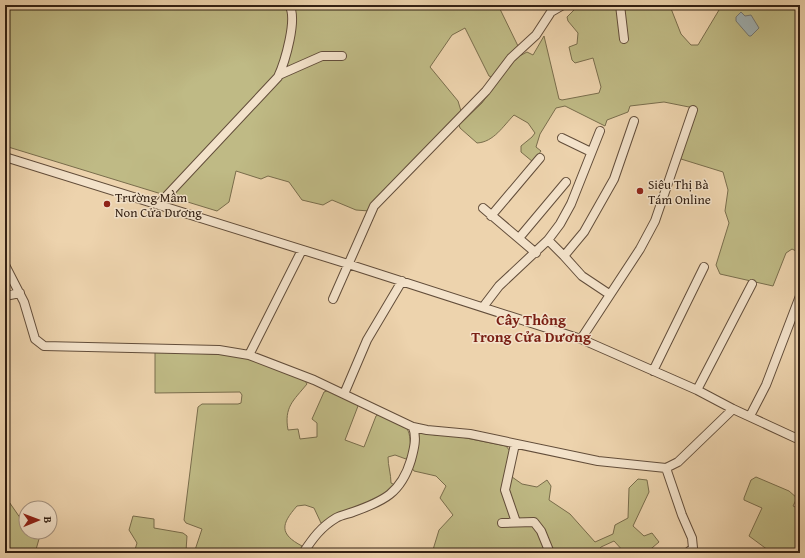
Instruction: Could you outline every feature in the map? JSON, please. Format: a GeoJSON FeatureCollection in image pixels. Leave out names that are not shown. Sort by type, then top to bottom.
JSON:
{"type":"FeatureCollection","features":[{"type":"Feature","properties":{"kind":"street"},"geometry":{"type":"LineString","coordinates":[[279,75],[293,19],[292,9],[289,5]]}},
{"type":"Feature","properties":{"kind":"street"},"geometry":{"type":"LineString","coordinates":[[332,299],[374,206],[481,96],[511,58],[536,36],[550,12],[563,5]]}},
{"type":"Feature","properties":{"kind":"street"},"geometry":{"type":"LineString","coordinates":[[620,5],[624,39]]}},
{"type":"Feature","properties":{"kind":"street"},"geometry":{"type":"LineString","coordinates":[[158,204],[279,75],[322,56],[342,56]]}},
{"type":"Feature","properties":{"kind":"street"},"geometry":{"type":"LineString","coordinates":[[581,339],[609,294],[640,249],[655,221],[693,110]]}},
{"type":"Feature","properties":{"kind":"street"},"geometry":{"type":"LineString","coordinates":[[564,256],[584,232],[614,179],[634,121]]}},
{"type":"Feature","properties":{"kind":"street"},"geometry":{"type":"LineString","coordinates":[[483,307],[508,277],[536,253],[548,240],[566,215],[600,131]]}},
{"type":"Feature","properties":{"kind":"street"},"geometry":{"type":"LineString","coordinates":[[562,138],[592,152]]}},
{"type":"Feature","properties":{"kind":"street"},"geometry":{"type":"LineString","coordinates":[[5,157],[402,281],[581,339],[697,390],[800,440]]}},
{"type":"Feature","properties":{"kind":"street"},"geometry":{"type":"LineString","coordinates":[[491,216],[540,158]]}},
{"type":"Feature","properties":{"kind":"street"},"geometry":{"type":"LineString","coordinates":[[519,238],[566,182]]}},
{"type":"Feature","properties":{"kind":"street"},"geometry":{"type":"LineString","coordinates":[[483,208],[536,253]]}},
{"type":"Feature","properties":{"kind":"street"},"geometry":{"type":"LineString","coordinates":[[548,240],[582,276],[609,294]]}},
{"type":"Feature","properties":{"kind":"street"},"geometry":{"type":"LineString","coordinates":[[249,355],[302,250]]}},
{"type":"Feature","properties":{"kind":"street"},"geometry":{"type":"LineString","coordinates":[[5,265],[20,292],[35,339],[44,346],[219,350],[249,355],[344,394],[413,427],[470,434],[598,461],[666,468],[678,462],[733,408]]}},
{"type":"Feature","properties":{"kind":"street"},"geometry":{"type":"LineString","coordinates":[[653,371],[704,267]]}},
{"type":"Feature","properties":{"kind":"street"},"geometry":{"type":"LineString","coordinates":[[344,394],[367,340],[402,281]]}},
{"type":"Feature","properties":{"kind":"street"},"geometry":{"type":"LineString","coordinates":[[697,390],[752,284]]}},
{"type":"Feature","properties":{"kind":"street"},"geometry":{"type":"LineString","coordinates":[[5,296],[20,292]]}},
{"type":"Feature","properties":{"kind":"street"},"geometry":{"type":"LineString","coordinates":[[750,416],[766,385],[800,296]]}},
{"type":"Feature","properties":{"kind":"street"},"geometry":{"type":"LineString","coordinates":[[303,553],[317,533],[338,516],[384,499],[397,490],[403,481],[412,457],[416,436],[413,427]]}},
{"type":"Feature","properties":{"kind":"street"},"geometry":{"type":"LineString","coordinates":[[515,444],[505,490],[516,522]]}},
{"type":"Feature","properties":{"kind":"street"},"geometry":{"type":"LineString","coordinates":[[666,468],[682,515],[692,538],[693,548],[687,553]]}},
{"type":"Feature","properties":{"kind":"street"},"geometry":{"type":"LineString","coordinates":[[502,523],[534,522],[541,531],[550,553]]}},
{"type":"Feature","properties":{"kind":"shaded area"},"geometry":{"type":"Polygon","coordinates":[[[5,5],[498,5],[518,46],[516,50],[504,60],[494,78],[489,76],[465,28],[452,35],[430,67],[458,101],[461,111],[369,211],[356,210],[332,200],[323,205],[302,200],[289,182],[268,176],[261,179],[236,171],[229,202],[217,211],[5,146],[5,5]]]}},
{"type":"Feature","properties":{"kind":"shaded area"},"geometry":{"type":"Polygon","coordinates":[[[585,5],[670,6],[681,34],[691,45],[698,45],[722,5],[800,5],[800,253],[792,249],[786,253],[773,286],[720,274],[716,265],[729,223],[725,211],[728,190],[723,172],[681,159],[680,156],[694,108],[664,102],[630,106],[628,112],[607,120],[605,126],[565,106],[556,108],[540,134],[536,147],[541,151],[533,162],[521,152],[521,146],[535,133],[528,123],[514,115],[498,133],[483,142],[477,143],[460,128],[459,125],[482,103],[514,59],[527,52],[533,55],[544,36],[559,99],[562,100],[599,93],[601,87],[593,58],[575,63],[572,60],[569,47],[577,44],[578,33],[568,21],[567,17],[577,7],[585,5]]]}},
{"type":"Feature","properties":{"kind":"shaded area"},"geometry":{"type":"Polygon","coordinates":[[[741,12],[745,16],[751,15],[759,28],[751,36],[749,36],[736,21],[736,17],[741,12]]]}},
{"type":"Feature","properties":{"kind":"shaded area"},"geometry":{"type":"Polygon","coordinates":[[[157,351],[248,356],[304,379],[307,384],[291,405],[287,416],[288,430],[298,429],[300,439],[317,437],[317,423],[312,419],[324,392],[329,390],[356,403],[358,406],[345,440],[364,447],[376,416],[379,414],[400,422],[407,429],[409,434],[410,448],[406,459],[395,455],[388,457],[391,483],[397,486],[379,498],[324,523],[321,523],[314,508],[305,505],[297,506],[285,523],[285,528],[289,537],[302,546],[300,553],[134,553],[137,543],[129,530],[133,516],[154,519],[154,528],[183,533],[187,536],[186,551],[192,552],[195,550],[202,529],[186,523],[184,520],[198,407],[202,404],[238,404],[241,403],[242,395],[240,392],[155,393],[155,353],[157,351]]]}},
{"type":"Feature","properties":{"kind":"shaded area"},"geometry":{"type":"Polygon","coordinates":[[[421,432],[435,435],[456,436],[506,446],[510,451],[505,472],[522,484],[537,487],[547,480],[551,486],[549,500],[570,514],[595,542],[613,534],[615,525],[628,518],[629,488],[638,479],[647,480],[649,492],[633,526],[644,536],[652,533],[659,542],[646,553],[625,553],[614,541],[601,547],[596,553],[432,553],[439,530],[453,515],[440,498],[446,486],[436,476],[414,471],[412,468],[418,435],[421,432]]]}},
{"type":"Feature","properties":{"kind":"shaded area"},"geometry":{"type":"Polygon","coordinates":[[[756,477],[789,491],[797,498],[793,506],[800,509],[800,553],[772,553],[749,536],[762,508],[744,500],[751,480],[756,477]]]}},
{"type":"Feature","properties":{"kind":"shaded area"},"geometry":{"type":"Polygon","coordinates":[[[5,496],[18,515],[18,540],[39,540],[35,553],[5,553],[5,496]]]}},
{"type":"Feature","properties":{"kind":"place","name":"Siêu Thị Bà Tám Online"},"geometry":{"type":"Point","coordinates":[640,191]}},
{"type":"Feature","properties":{"kind":"place","name":"Trường Mầm Non Cửa Dương"},"geometry":{"type":"Point","coordinates":[107,204]}},
{"type":"Feature","properties":{"kind":"district","name":"Cây Thông Trong Cửa Dương"},"geometry":{"type":"Point","coordinates":[531,328]}}]}
